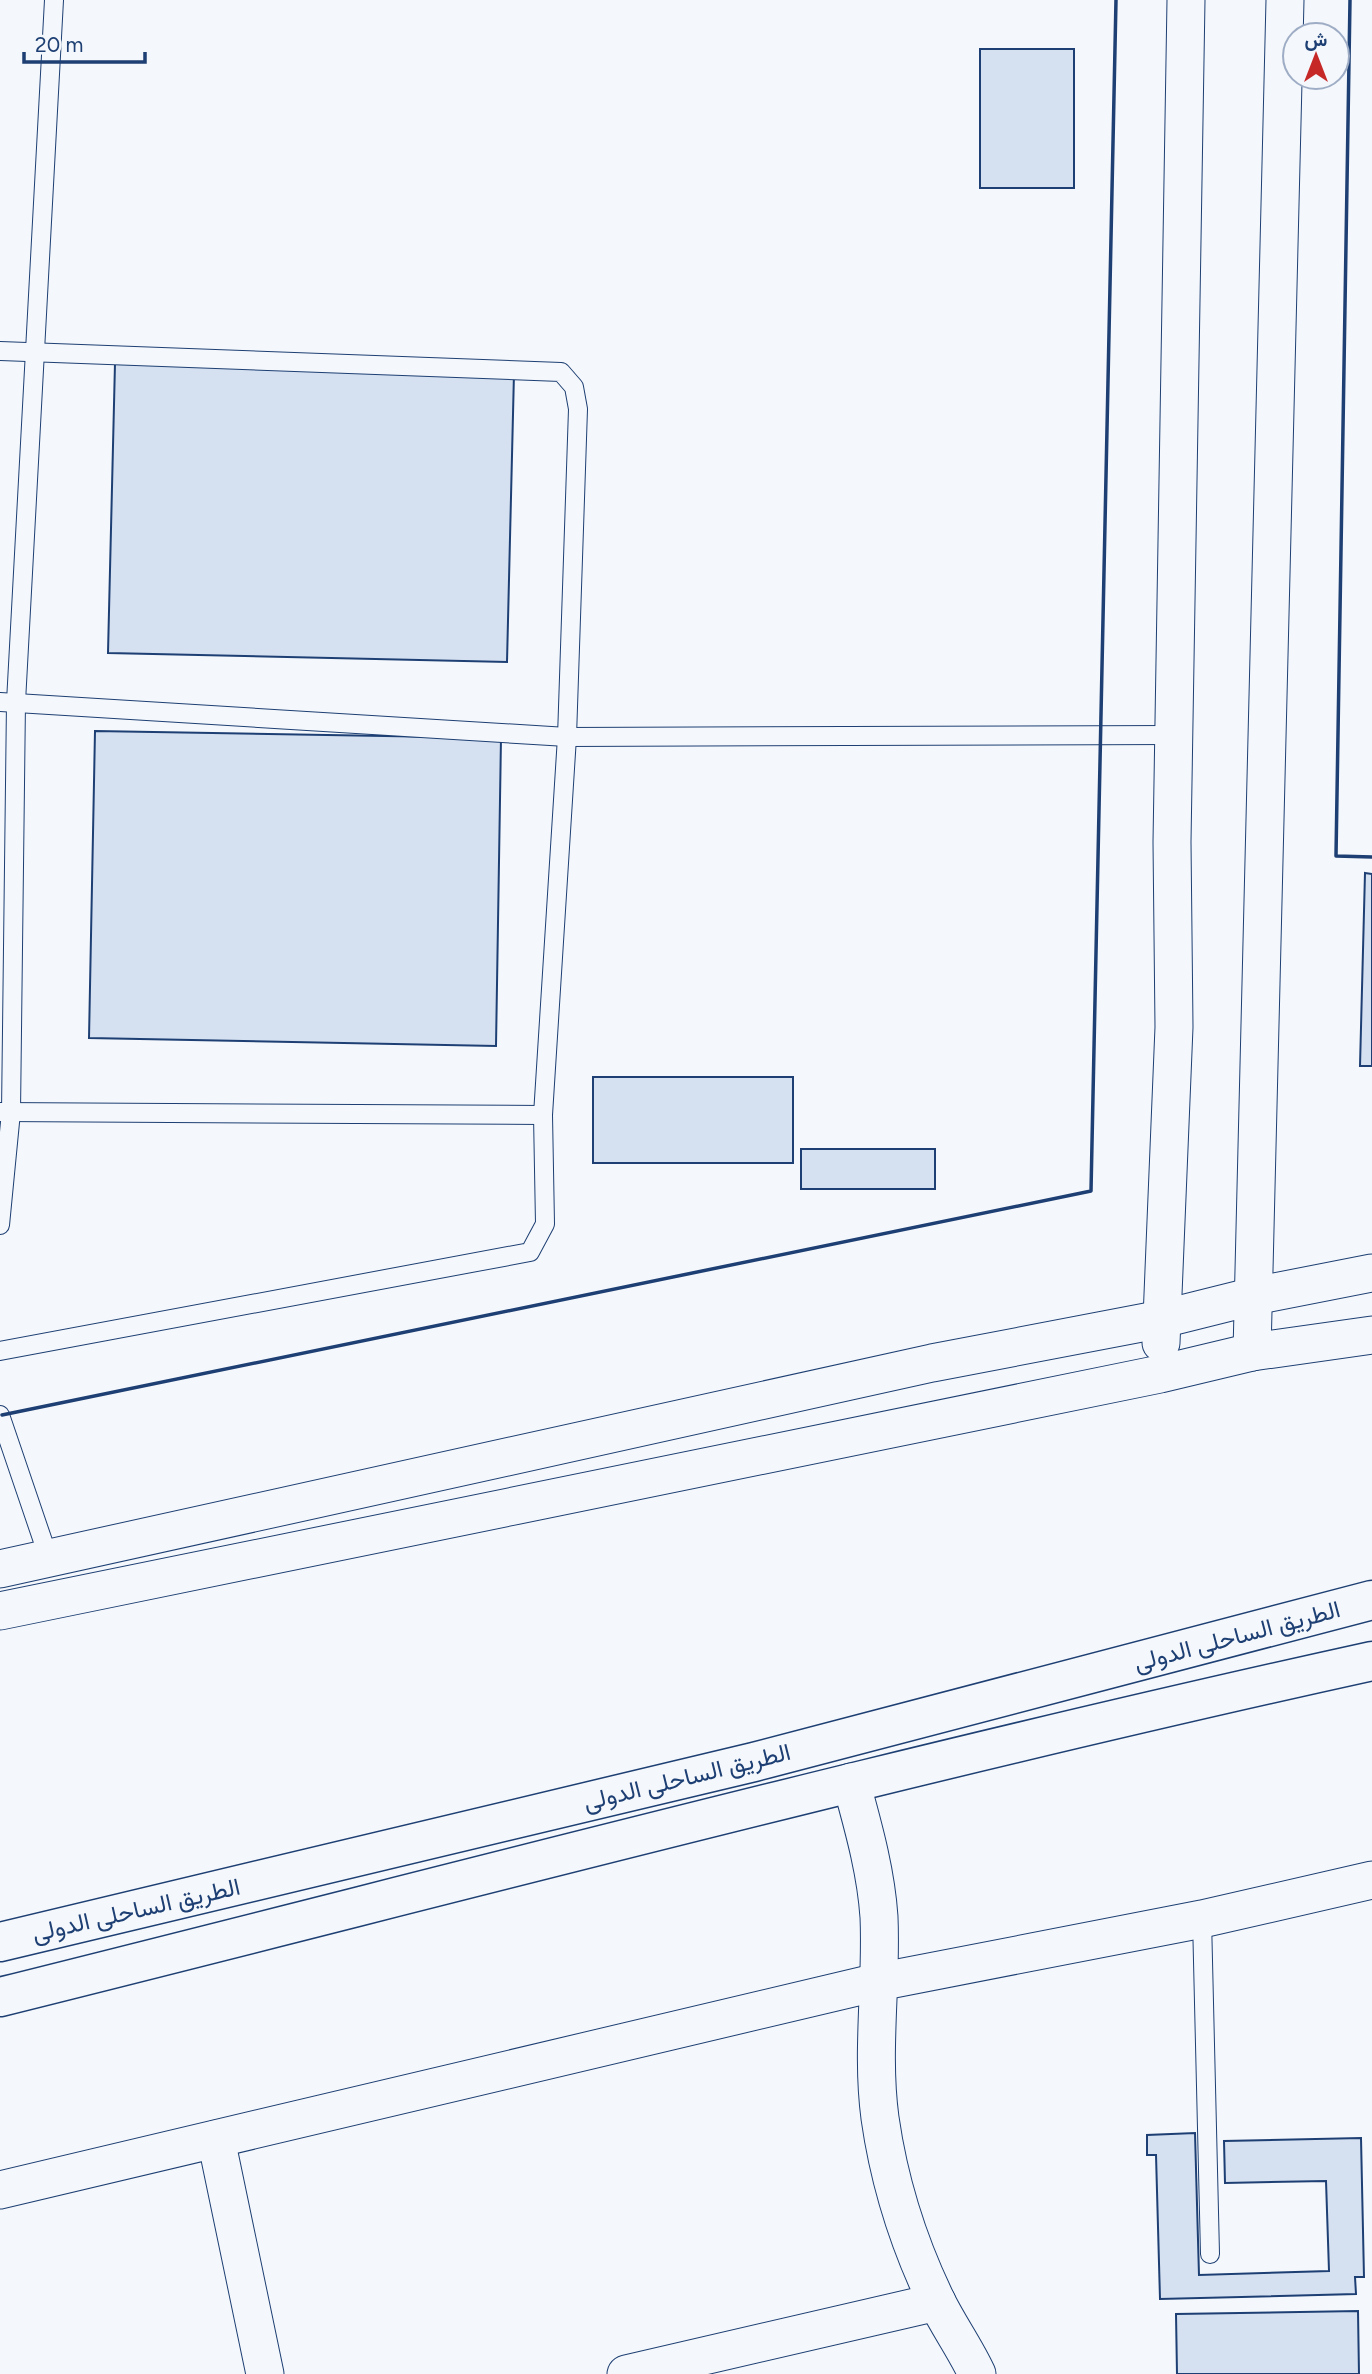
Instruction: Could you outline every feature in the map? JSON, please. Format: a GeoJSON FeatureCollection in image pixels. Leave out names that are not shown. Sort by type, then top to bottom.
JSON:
{"type":"FeatureCollection","features":[{"type":"Feature","properties":{"kind":"highway","name":"الطريق الساحلى الدولى"},"geometry":{"type":"LineString","coordinates":[[0,1942],[754,1762],[1372,1600]]}},
{"type":"Feature","properties":{"kind":"highway","name":"الطريق الساحلى الدولى"},"geometry":{"type":"LineString","coordinates":[[0,1997],[851,1782],[1160,1707],[1372,1661]]}},
{"type":"Feature","properties":{"kind":"street"},"geometry":{"type":"LineString","coordinates":[[1160,1374],[1174,1027],[1174,735],[1186,0]]}},
{"type":"Feature","properties":{"kind":"street"},"geometry":{"type":"LineString","coordinates":[[1252,1352],[1285,0]]}},
{"type":"Feature","properties":{"kind":"street"},"geometry":{"type":"LineString","coordinates":[[0,1569],[932,1363],[1162,1319],[1254,1296],[1372,1273]]}},
{"type":"Feature","properties":{"kind":"street"},"geometry":{"type":"LineString","coordinates":[[0,1611],[1160,1374],[1252,1352],[1372,1335]]}},
{"type":"Feature","properties":{"kind":"street"},"geometry":{"type":"LineString","coordinates":[[851,1782],[875,1880],[878,1914],[875,2050],[880,2118],[897,2199],[914,2251],[937,2302],[977,2374]]}},
{"type":"Feature","properties":{"kind":"street"},"geometry":{"type":"LineString","coordinates":[[0,2190],[878,1982],[1202,1919],[1372,1880]]}},
{"type":"Feature","properties":{"kind":"street"},"geometry":{"type":"LineString","coordinates":[[216,2139],[265,2374]]}},
{"type":"Feature","properties":{"kind":"street"},"geometry":{"type":"LineString","coordinates":[[625,2374],[937,2302]]}},
{"type":"Feature","properties":{"kind":"lane"},"geometry":{"type":"LineString","coordinates":[[0,1225],[5,1112],[8,702],[36,352],[54,0]]}},
{"type":"Feature","properties":{"kind":"lane"},"geometry":{"type":"LineString","coordinates":[[0,351],[561,372],[574,387],[578,410],[567,737],[543,1115],[545,1224],[530,1252],[0,1351]]}},
{"type":"Feature","properties":{"kind":"lane"},"geometry":{"type":"LineString","coordinates":[[8,702],[567,737],[1174,735]]}},
{"type":"Feature","properties":{"kind":"lane"},"geometry":{"type":"LineString","coordinates":[[5,1112],[543,1115]]}},
{"type":"Feature","properties":{"kind":"lane"},"geometry":{"type":"LineString","coordinates":[[0,1415],[48,1559]]}},
{"type":"Feature","properties":{"kind":"lane"},"geometry":{"type":"LineString","coordinates":[[1202,1919],[1210,2254]]}},
{"type":"Feature","properties":{"kind":"building"},"geometry":{"type":"Polygon","coordinates":[[[980,49],[1074,49],[1074,188],[980,188],[980,49]]]}},
{"type":"Feature","properties":{"kind":"building"},"geometry":{"type":"Polygon","coordinates":[[[115,363],[514,373],[507,662],[108,653],[115,363]]]}},
{"type":"Feature","properties":{"kind":"building"},"geometry":{"type":"Polygon","coordinates":[[[95,731],[501,738],[496,1046],[89,1038],[95,731]]]}},
{"type":"Feature","properties":{"kind":"building"},"geometry":{"type":"Polygon","coordinates":[[[1365,873],[1372,874],[1372,1066],[1360,1066],[1365,873]]]}},
{"type":"Feature","properties":{"kind":"building"},"geometry":{"type":"Polygon","coordinates":[[[593,1077],[793,1077],[793,1163],[593,1163],[593,1077]]]}},
{"type":"Feature","properties":{"kind":"building"},"geometry":{"type":"Polygon","coordinates":[[[801,1149],[935,1149],[935,1189],[801,1189],[801,1149]]]}},
{"type":"Feature","properties":{"kind":"building"},"geometry":{"type":"Polygon","coordinates":[[[1195,2133],[1199,2275],[1329,2271],[1326,2181],[1225,2183],[1224,2141],[1361,2138],[1364,2277],[1355,2277],[1356,2294],[1160,2299],[1156,2155],[1147,2155],[1147,2135],[1195,2133]]]}},
{"type":"Feature","properties":{"kind":"building"},"geometry":{"type":"Polygon","coordinates":[[[1358,2311],[1359,2374],[1177,2374],[1176,2314],[1358,2311]]]}},
{"type":"Feature","properties":{"kind":"wall"},"geometry":{"type":"LineString","coordinates":[[2,1415],[1091,1191],[1116,0]]}},
{"type":"Feature","properties":{"kind":"wall"},"geometry":{"type":"LineString","coordinates":[[1350,0],[1336,856],[1372,857]]}}]}
